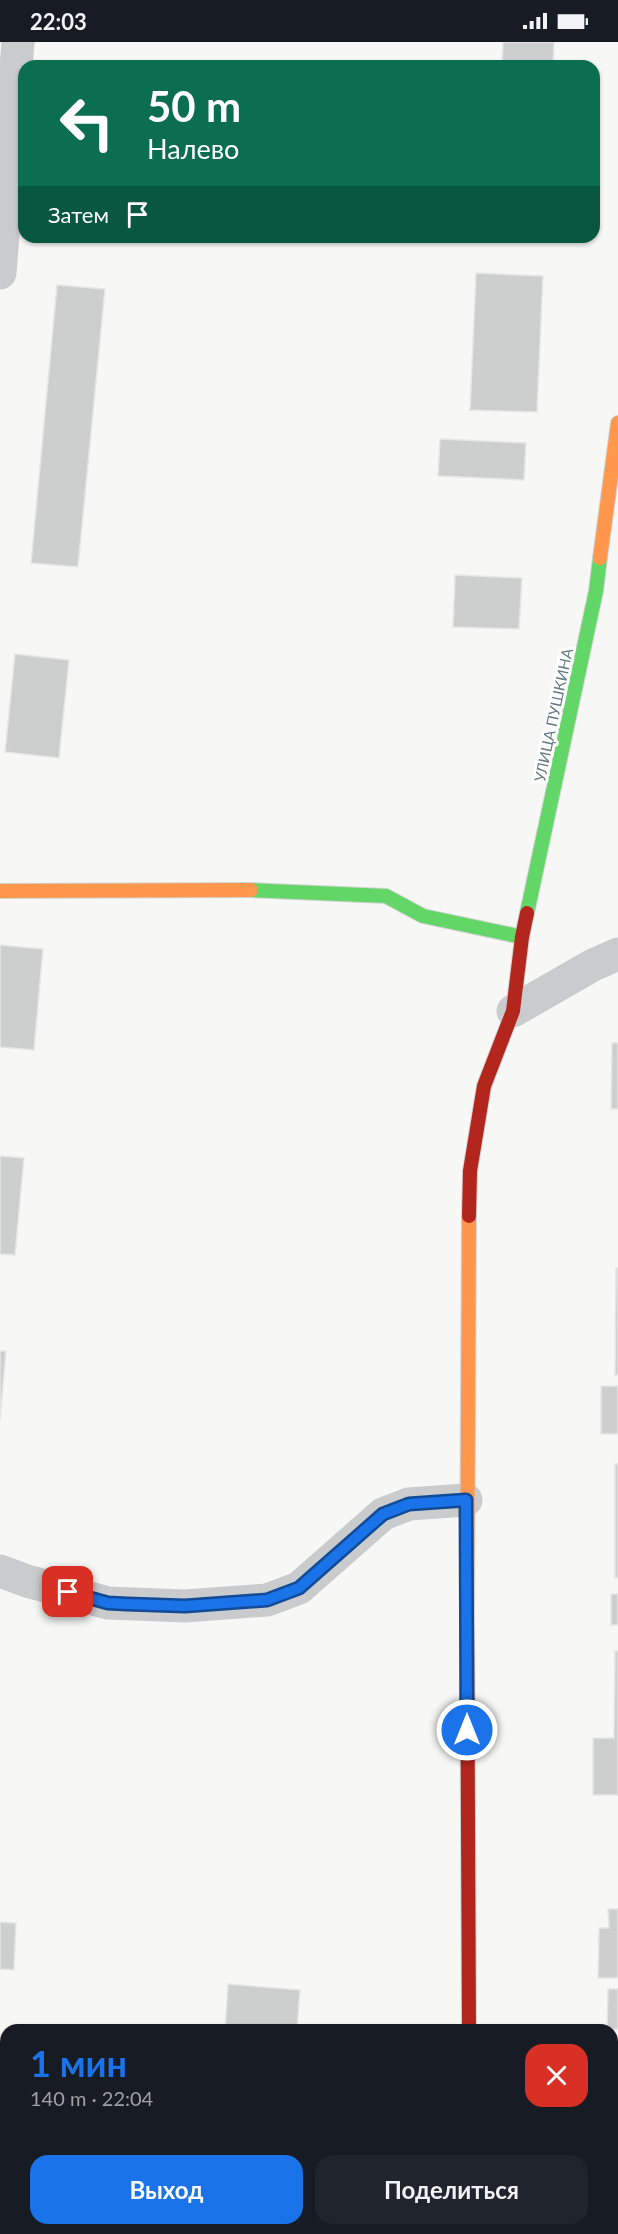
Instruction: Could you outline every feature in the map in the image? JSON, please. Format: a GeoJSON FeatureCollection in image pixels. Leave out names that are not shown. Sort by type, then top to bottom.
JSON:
{"type":"FeatureCollection","features":[{"type":"Feature","properties":{"kind":"street"},"geometry":{"type":"LineString","coordinates":[[0,273],[18,42]]}},
{"type":"Feature","properties":{"kind":"street","name":"УЛИЦА ПУШКИНА"},"geometry":{"type":"LineString","coordinates":[[469,2024],[466,1500],[470,1171],[484,1086],[513,1011],[522,937],[596,591],[618,423]]}},
{"type":"Feature","properties":{"kind":"street"},"geometry":{"type":"LineString","coordinates":[[0,891],[279,890],[386,896],[423,916],[522,937]]}},
{"type":"Feature","properties":{"kind":"street"},"geometry":{"type":"LineString","coordinates":[[513,1011],[593,964],[618,954]]}},
{"type":"Feature","properties":{"kind":"street"},"geometry":{"type":"LineString","coordinates":[[0,1571],[27,1581],[108,1603],[185,1606],[267,1600],[299,1588],[383,1514],[409,1504],[466,1500]]}},
{"type":"Feature","properties":{"kind":"building"},"geometry":{"type":"Polygon","coordinates":[[[503,42],[554,42],[553,60],[502,60],[503,42]]]}},
{"type":"Feature","properties":{"kind":"building"},"geometry":{"type":"Polygon","coordinates":[[[476,273],[543,276],[537,412],[470,410],[476,273]]]}},
{"type":"Feature","properties":{"kind":"building"},"geometry":{"type":"Polygon","coordinates":[[[57,285],[105,289],[78,567],[31,563],[57,285]]]}},
{"type":"Feature","properties":{"kind":"building"},"geometry":{"type":"Polygon","coordinates":[[[440,439],[526,443],[524,480],[438,476],[440,439]]]}},
{"type":"Feature","properties":{"kind":"building"},"geometry":{"type":"Polygon","coordinates":[[[455,575],[522,578],[519,629],[453,627],[455,575]]]}},
{"type":"Feature","properties":{"kind":"building"},"geometry":{"type":"Polygon","coordinates":[[[15,654],[69,660],[59,758],[5,752],[15,654]]]}},
{"type":"Feature","properties":{"kind":"building"},"geometry":{"type":"Polygon","coordinates":[[[0,945],[43,949],[34,1050],[0,1047],[0,945]]]}},
{"type":"Feature","properties":{"kind":"building"},"geometry":{"type":"Polygon","coordinates":[[[612,1043],[618,1043],[618,1109],[611,1109],[612,1043]]]}},
{"type":"Feature","properties":{"kind":"building"},"geometry":{"type":"Polygon","coordinates":[[[0,1156],[24,1158],[15,1255],[0,1254],[0,1156]]]}},
{"type":"Feature","properties":{"kind":"building"},"geometry":{"type":"Polygon","coordinates":[[[616,1268],[618,1268],[618,1375],[615,1375],[616,1268]]]}},
{"type":"Feature","properties":{"kind":"building"},"geometry":{"type":"Polygon","coordinates":[[[0,1351],[6,1351],[0,1420],[0,1351]]]}},
{"type":"Feature","properties":{"kind":"building"},"geometry":{"type":"Polygon","coordinates":[[[601,1386],[618,1386],[618,1434],[601,1434],[601,1386]]]}},
{"type":"Feature","properties":{"kind":"building"},"geometry":{"type":"Polygon","coordinates":[[[615,1464],[618,1464],[618,1578],[615,1578],[615,1464]]]}},
{"type":"Feature","properties":{"kind":"building"},"geometry":{"type":"Polygon","coordinates":[[[611,1594],[618,1594],[618,1625],[611,1625],[611,1594]]]}},
{"type":"Feature","properties":{"kind":"building"},"geometry":{"type":"Polygon","coordinates":[[[615,1651],[618,1651],[618,1795],[593,1795],[593,1738],[614,1738],[615,1651]]]}},
{"type":"Feature","properties":{"kind":"building"},"geometry":{"type":"Polygon","coordinates":[[[608,1909],[618,1909],[618,1978],[598,1978],[599,1928],[609,1928],[608,1909]]]}},
{"type":"Feature","properties":{"kind":"building"},"geometry":{"type":"Polygon","coordinates":[[[0,1922],[16,1923],[14,1970],[0,1969],[0,1922]]]}},
{"type":"Feature","properties":{"kind":"building"},"geometry":{"type":"Polygon","coordinates":[[[228,1984],[300,1990],[297,2024],[225,2024],[228,1984]]]}},
{"type":"Feature","properties":{"kind":"building"},"geometry":{"type":"Polygon","coordinates":[[[608,1989],[618,1989],[618,2024],[607,2024],[608,1989]]]}},
{"type":"Feature","properties":{"kind":"traffic: fast"},"geometry":{"type":"LineString","coordinates":[[527,913],[596,591],[600,558]]}},
{"type":"Feature","properties":{"kind":"traffic: fast"},"geometry":{"type":"LineString","coordinates":[[251,890],[386,896],[423,916],[522,937]]}},
{"type":"Feature","properties":{"kind":"traffic: slow"},"geometry":{"type":"LineString","coordinates":[[600,558],[618,423]]}},
{"type":"Feature","properties":{"kind":"traffic: slow"},"geometry":{"type":"LineString","coordinates":[[0,891],[251,890]]}},
{"type":"Feature","properties":{"kind":"traffic: slow"},"geometry":{"type":"LineString","coordinates":[[467,1614],[469,1216]]}},
{"type":"Feature","properties":{"kind":"traffic: jam"},"geometry":{"type":"LineString","coordinates":[[469,1216],[470,1171],[484,1086],[513,1011],[527,913]]}},
{"type":"Feature","properties":{"kind":"traffic: jam"},"geometry":{"type":"LineString","coordinates":[[467,1614],[469,2024]]}},
{"type":"Feature","properties":{"kind":"route"},"geometry":{"type":"LineString","coordinates":[[68,1592],[108,1603],[127,1604],[185,1606],[267,1600],[299,1588],[383,1514],[409,1504],[466,1500],[467,1730]]}}]}
